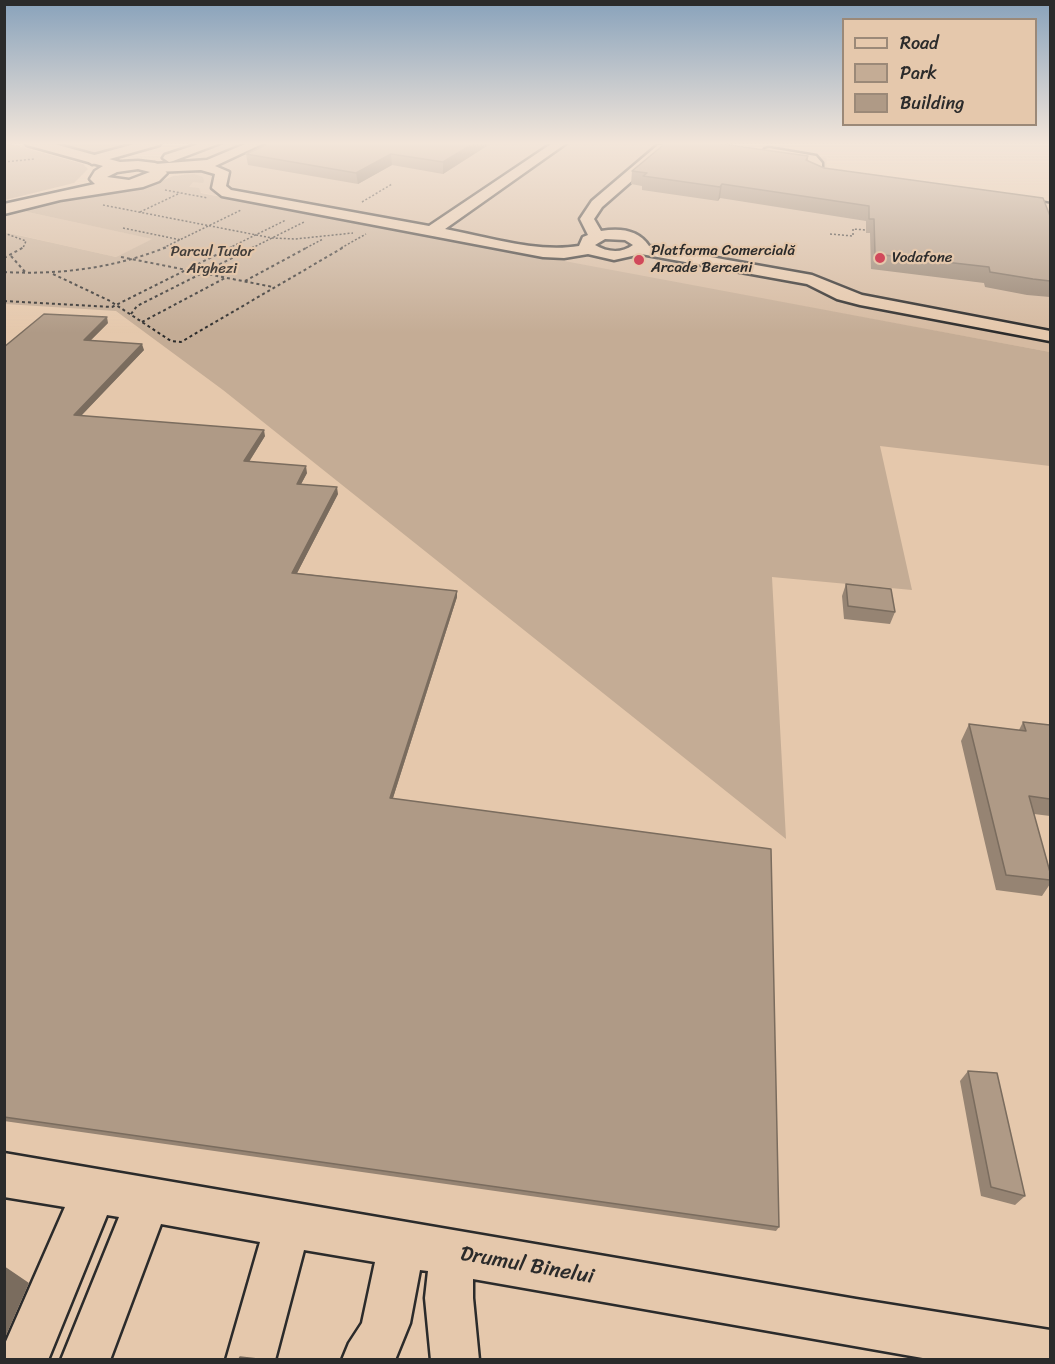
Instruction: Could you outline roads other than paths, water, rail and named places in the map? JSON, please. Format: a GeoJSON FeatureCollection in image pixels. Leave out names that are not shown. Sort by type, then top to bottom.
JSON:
{"type":"FeatureCollection","features":[{"type":"Feature","properties":{"kind":"street"},"geometry":{"type":"LineString","coordinates":[[293,206],[543,252],[564,253],[593,243],[616,255],[630,254],[640,249],[812,280],[843,295],[861,300],[1050,336]]}},
{"type":"Feature","properties":{"kind":"street"},"geometry":{"type":"LineString","coordinates":[[431,232],[469,206]]}},
{"type":"Feature","properties":{"kind":"street"},"geometry":{"type":"LineString","coordinates":[[593,243],[588,217],[596,206]]}},
{"type":"Feature","properties":{"kind":"street"},"geometry":{"type":"LineString","coordinates":[[1038,206],[1047,208],[1050,214]]}},
{"type":"Feature","properties":{"kind":"street","name":"Drumul Binelui"},"geometry":{"type":"LineString","coordinates":[[4,1174],[452,1253],[940,1348],[1050,1354]]}},
{"type":"Feature","properties":{"kind":"street"},"geometry":{"type":"LineString","coordinates":[[23,1359],[95,1190]]}},
{"type":"Feature","properties":{"kind":"street"},"geometry":{"type":"LineString","coordinates":[[86,1359],[148,1200]]}},
{"type":"Feature","properties":{"kind":"street"},"geometry":{"type":"LineString","coordinates":[[250,1359],[288,1224]]}},
{"type":"Feature","properties":{"kind":"street"},"geometry":{"type":"LineString","coordinates":[[366,1359],[372,1355],[384,1327],[395,1283],[401,1244]]}},
{"type":"Feature","properties":{"kind":"street"},"geometry":{"type":"LineString","coordinates":[[452,1253],[448,1299],[455,1359]]}},
{"type":"Feature","properties":{"kind":"place","name":"Vodafone"},"geometry":{"type":"Point","coordinates":[880,258]}},
{"type":"Feature","properties":{"kind":"place","name":"Platforma Comercială Arcade Berceni"},"geometry":{"type":"Point","coordinates":[639,260]}},
{"type":"Feature","properties":{"kind":"park label","name":"Parcul Tudor Arghezi"},"geometry":{"type":"Point","coordinates":[212,260]}}]}
